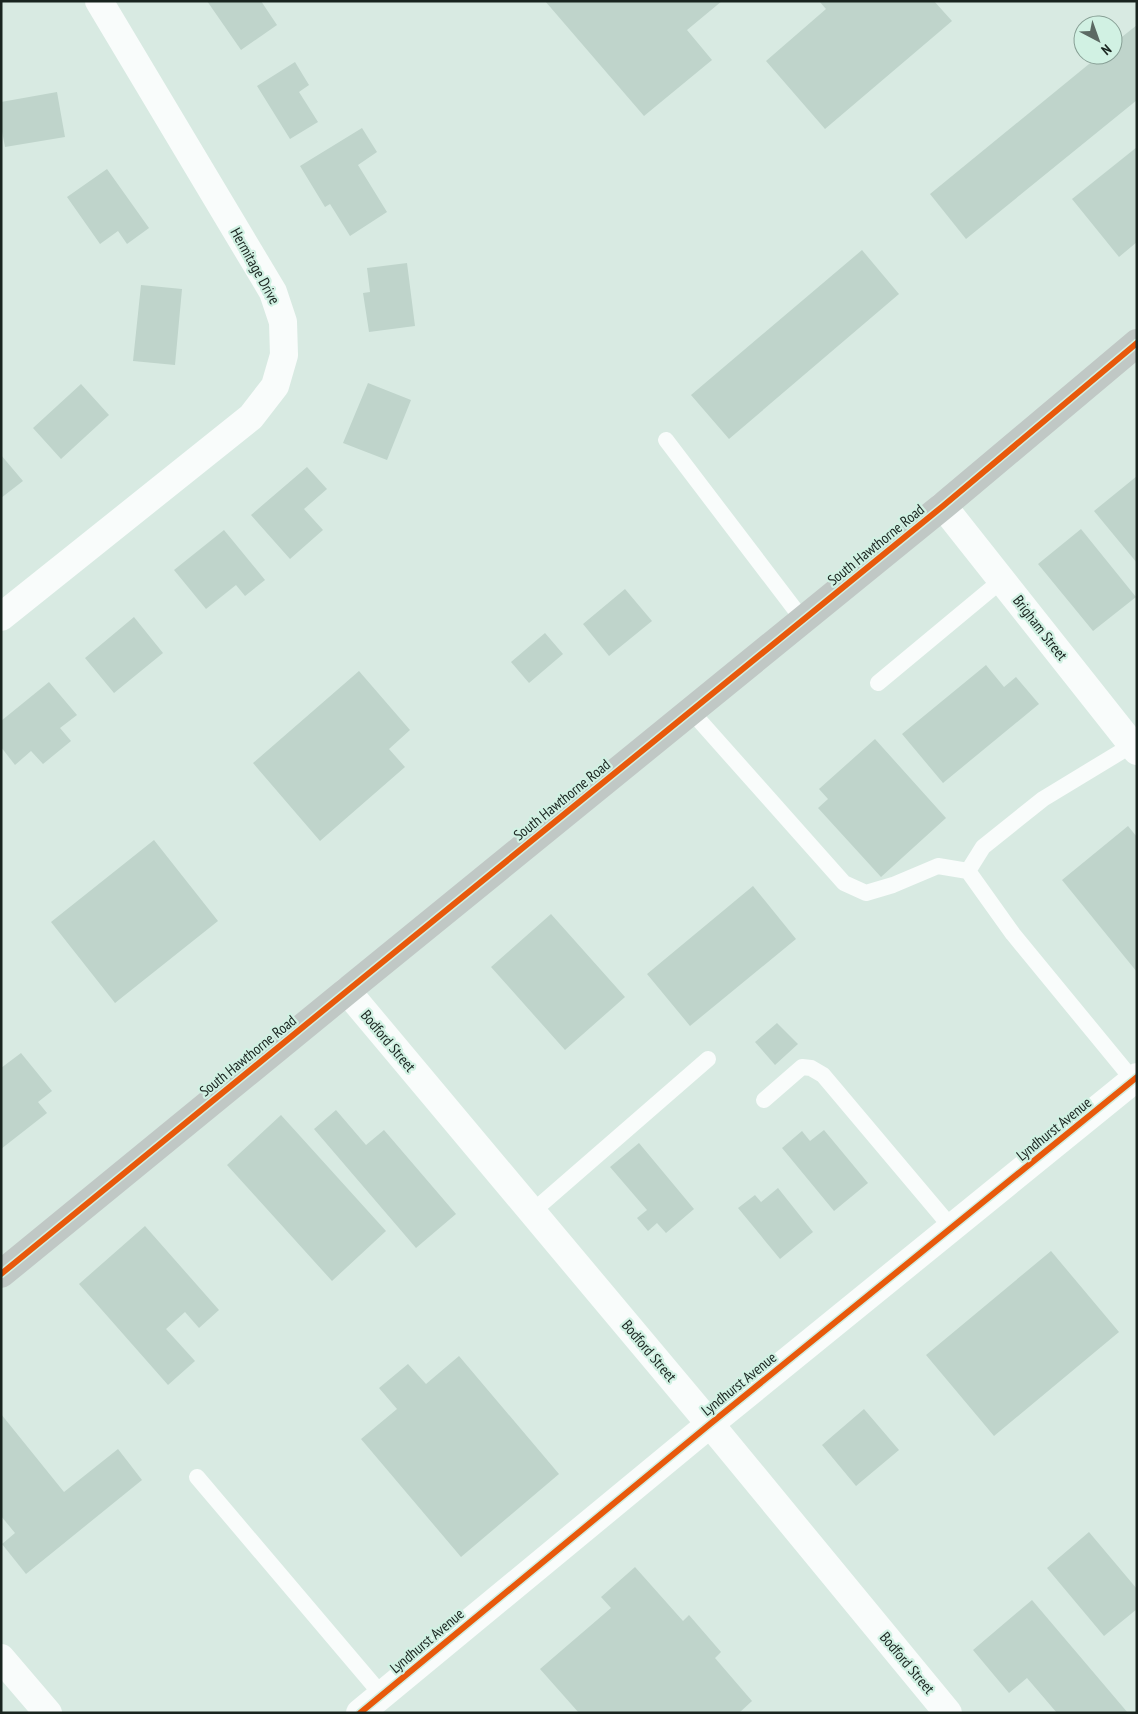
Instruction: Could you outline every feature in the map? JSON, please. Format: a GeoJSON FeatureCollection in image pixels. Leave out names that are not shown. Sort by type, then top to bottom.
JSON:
{"type":"FeatureCollection","features":[{"type":"Feature","properties":{"kind":"main road","name":"South Hawthorne Road"},"geometry":{"type":"LineString","coordinates":[[1,1274],[943,506],[1137,343]]}},
{"type":"Feature","properties":{"kind":"street","name":"Hermitage Drive"},"geometry":{"type":"LineString","coordinates":[[1,617],[250,417],[274,386],[284,355],[284,322],[273,292],[98,1]]}},
{"type":"Feature","properties":{"kind":"street","name":"Brigham Street"},"geometry":{"type":"LineString","coordinates":[[943,506],[1134,748]]}},
{"type":"Feature","properties":{"kind":"street","name":"Bodford Street"},"geometry":{"type":"LineString","coordinates":[[346,991],[710,1424],[948,1713]]}},
{"type":"Feature","properties":{"kind":"street","name":"Lyndhurst Avenue"},"geometry":{"type":"LineString","coordinates":[[360,1713],[710,1424],[1135,1078]]}},
{"type":"Feature","properties":{"kind":"street"},"geometry":{"type":"LineString","coordinates":[[1,1658],[48,1713]]}},
{"type":"Feature","properties":{"kind":"lane"},"geometry":{"type":"LineString","coordinates":[[666,440],[803,620]]}},
{"type":"Feature","properties":{"kind":"lane"},"geometry":{"type":"LineString","coordinates":[[878,683],[1002,580]]}},
{"type":"Feature","properties":{"kind":"lane"},"geometry":{"type":"LineString","coordinates":[[691,712],[844,883],[866,893],[893,885],[938,866],[968,871],[1012,934],[1135,1078]]}},
{"type":"Feature","properties":{"kind":"lane"},"geometry":{"type":"LineString","coordinates":[[968,871],[983,847],[1043,799],[1134,748]]}},
{"type":"Feature","properties":{"kind":"lane"},"geometry":{"type":"LineString","coordinates":[[532,1212],[708,1059]]}},
{"type":"Feature","properties":{"kind":"lane"},"geometry":{"type":"LineString","coordinates":[[764,1100],[802,1067],[811,1068],[823,1075],[952,1228]]}},
{"type":"Feature","properties":{"kind":"lane"},"geometry":{"type":"LineString","coordinates":[[197,1477],[382,1695]]}},
{"type":"Feature","properties":{"kind":"building"},"geometry":{"type":"Polygon","coordinates":[[[207,1],[261,1],[277,25],[241,50],[207,1]]]}},
{"type":"Feature","properties":{"kind":"building"},"geometry":{"type":"Polygon","coordinates":[[[545,1],[722,1],[687,30],[712,60],[644,116],[545,1]]]}},
{"type":"Feature","properties":{"kind":"building"},"geometry":{"type":"Polygon","coordinates":[[[819,1],[934,1],[952,21],[825,129],[766,61],[826,9],[819,1]]]}},
{"type":"Feature","properties":{"kind":"building"},"geometry":{"type":"Polygon","coordinates":[[[1137,25],[1137,100],[966,239],[930,194],[1088,65],[1123,65],[1123,36],[1137,25]]]}},
{"type":"Feature","properties":{"kind":"building"},"geometry":{"type":"Polygon","coordinates":[[[295,62],[309,85],[299,92],[318,122],[290,139],[257,86],[295,62]]]}},
{"type":"Feature","properties":{"kind":"building"},"geometry":{"type":"Polygon","coordinates":[[[57,92],[65,137],[5,147],[1,126],[1,102],[57,92]]]}},
{"type":"Feature","properties":{"kind":"building"},"geometry":{"type":"Polygon","coordinates":[[[362,128],[377,152],[358,165],[387,212],[350,236],[330,204],[325,207],[300,166],[362,128]]]}},
{"type":"Feature","properties":{"kind":"building"},"geometry":{"type":"Polygon","coordinates":[[[1137,147],[1137,242],[1119,257],[1072,199],[1137,147]]]}},
{"type":"Feature","properties":{"kind":"building"},"geometry":{"type":"Polygon","coordinates":[[[107,169],[149,228],[127,244],[118,231],[100,244],[67,197],[107,169]]]}},
{"type":"Feature","properties":{"kind":"building"},"geometry":{"type":"Polygon","coordinates":[[[862,250],[899,294],[729,439],[691,395],[862,250]]]}},
{"type":"Feature","properties":{"kind":"building"},"geometry":{"type":"Polygon","coordinates":[[[407,263],[415,326],[369,332],[363,293],[370,292],[367,268],[407,263]]]}},
{"type":"Feature","properties":{"kind":"building"},"geometry":{"type":"Polygon","coordinates":[[[141,285],[182,289],[175,365],[133,361],[141,285]]]}},
{"type":"Feature","properties":{"kind":"building"},"geometry":{"type":"Polygon","coordinates":[[[368,383],[411,400],[387,460],[343,443],[368,383]]]}},
{"type":"Feature","properties":{"kind":"building"},"geometry":{"type":"Polygon","coordinates":[[[81,384],[109,415],[61,459],[33,428],[81,384]]]}},
{"type":"Feature","properties":{"kind":"building"},"geometry":{"type":"Polygon","coordinates":[[[1,455],[23,481],[1,498],[1,455]]]}},
{"type":"Feature","properties":{"kind":"building"},"geometry":{"type":"Polygon","coordinates":[[[307,467],[327,489],[304,509],[323,530],[290,559],[251,515],[307,467]]]}},
{"type":"Feature","properties":{"kind":"building"},"geometry":{"type":"Polygon","coordinates":[[[1137,476],[1137,563],[1094,511],[1137,476]]]}},
{"type":"Feature","properties":{"kind":"building"},"geometry":{"type":"Polygon","coordinates":[[[1081,529],[1136,597],[1093,631],[1038,564],[1081,529]]]}},
{"type":"Feature","properties":{"kind":"building"},"geometry":{"type":"Polygon","coordinates":[[[224,530],[265,580],[245,596],[236,585],[206,609],[174,570],[224,530]]]}},
{"type":"Feature","properties":{"kind":"building"},"geometry":{"type":"Polygon","coordinates":[[[625,589],[652,621],[609,656],[583,624],[625,589]]]}},
{"type":"Feature","properties":{"kind":"building"},"geometry":{"type":"Polygon","coordinates":[[[134,617],[163,653],[114,693],[85,658],[134,617]]]}},
{"type":"Feature","properties":{"kind":"building"},"geometry":{"type":"Polygon","coordinates":[[[545,633],[563,654],[529,683],[511,662],[545,633]]]}},
{"type":"Feature","properties":{"kind":"building"},"geometry":{"type":"Polygon","coordinates":[[[986,665],[1004,687],[1016,677],[1039,704],[943,783],[902,734],[986,665]]]}},
{"type":"Feature","properties":{"kind":"building"},"geometry":{"type":"Polygon","coordinates":[[[359,671],[410,730],[389,749],[405,767],[320,841],[253,763],[359,671]]]}},
{"type":"Feature","properties":{"kind":"building"},"geometry":{"type":"Polygon","coordinates":[[[49,682],[77,715],[60,728],[71,741],[43,764],[31,751],[15,765],[1,747],[1,721],[49,682]]]}},
{"type":"Feature","properties":{"kind":"building"},"geometry":{"type":"Polygon","coordinates":[[[875,739],[946,818],[881,877],[818,808],[828,799],[819,789],[875,739]]]}},
{"type":"Feature","properties":{"kind":"building"},"geometry":{"type":"Polygon","coordinates":[[[1128,826],[1137,837],[1137,972],[1062,880],[1128,826]]]}},
{"type":"Feature","properties":{"kind":"building"},"geometry":{"type":"Polygon","coordinates":[[[154,840],[218,921],[115,1003],[51,922],[154,840]]]}},
{"type":"Feature","properties":{"kind":"building"},"geometry":{"type":"Polygon","coordinates":[[[753,886],[796,939],[690,1026],[647,974],[753,886]]]}},
{"type":"Feature","properties":{"kind":"building"},"geometry":{"type":"Polygon","coordinates":[[[551,914],[625,997],[565,1050],[491,967],[551,914]]]}},
{"type":"Feature","properties":{"kind":"building"},"geometry":{"type":"Polygon","coordinates":[[[777,1023],[798,1044],[775,1065],[755,1042],[777,1023]]]}},
{"type":"Feature","properties":{"kind":"building"},"geometry":{"type":"Polygon","coordinates":[[[21,1053],[52,1091],[38,1102],[47,1113],[1,1149],[1,1068],[21,1053]]]}},
{"type":"Feature","properties":{"kind":"building"},"geometry":{"type":"Polygon","coordinates":[[[336,1110],[366,1145],[384,1130],[456,1214],[416,1248],[314,1129],[336,1110]]]}},
{"type":"Feature","properties":{"kind":"building"},"geometry":{"type":"Polygon","coordinates":[[[281,1115],[386,1231],[332,1281],[227,1165],[281,1115]]]}},
{"type":"Feature","properties":{"kind":"building"},"geometry":{"type":"Polygon","coordinates":[[[824,1130],[868,1183],[834,1211],[782,1148],[802,1131],[810,1141],[824,1130]]]}},
{"type":"Feature","properties":{"kind":"building"},"geometry":{"type":"Polygon","coordinates":[[[639,1143],[694,1209],[666,1233],[657,1223],[648,1231],[637,1218],[647,1210],[610,1167],[639,1143]]]}},
{"type":"Feature","properties":{"kind":"building"},"geometry":{"type":"Polygon","coordinates":[[[778,1188],[813,1232],[780,1259],[738,1208],[755,1195],[761,1202],[778,1188]]]}},
{"type":"Feature","properties":{"kind":"building"},"geometry":{"type":"Polygon","coordinates":[[[145,1226],[219,1310],[199,1328],[185,1312],[166,1329],[195,1361],[168,1385],[79,1284],[145,1226]]]}},
{"type":"Feature","properties":{"kind":"building"},"geometry":{"type":"Polygon","coordinates":[[[1051,1251],[1119,1332],[994,1436],[926,1355],[1051,1251]]]}},
{"type":"Feature","properties":{"kind":"building"},"geometry":{"type":"Polygon","coordinates":[[[459,1356],[559,1474],[461,1557],[361,1439],[397,1409],[379,1388],[408,1364],[426,1384],[459,1356]]]}},
{"type":"Feature","properties":{"kind":"building"},"geometry":{"type":"Polygon","coordinates":[[[864,1409],[899,1450],[856,1486],[822,1445],[864,1409]]]}},
{"type":"Feature","properties":{"kind":"building"},"geometry":{"type":"Polygon","coordinates":[[[1,1414],[64,1492],[118,1449],[142,1480],[26,1574],[2,1544],[15,1533],[1,1516],[1,1414]]]}},
{"type":"Feature","properties":{"kind":"building"},"geometry":{"type":"Polygon","coordinates":[[[1089,1532],[1137,1589],[1137,1609],[1104,1636],[1047,1568],[1089,1532]]]}},
{"type":"Feature","properties":{"kind":"building"},"geometry":{"type":"Polygon","coordinates":[[[635,1567],[683,1621],[689,1615],[721,1652],[715,1658],[752,1701],[739,1713],[579,1713],[540,1669],[611,1608],[601,1597],[635,1567]]]}},
{"type":"Feature","properties":{"kind":"building"},"geometry":{"type":"Polygon","coordinates":[[[1032,1600],[1128,1713],[1057,1713],[1027,1678],[1009,1693],[973,1650],[1032,1600]]]}},
{"type":"Feature","properties":{"kind":"cycle path"},"geometry":{"type":"LineString","coordinates":[[1,1274],[943,506],[1137,343]]}},
{"type":"Feature","properties":{"kind":"cycle path"},"geometry":{"type":"LineString","coordinates":[[360,1713],[710,1424],[1137,1077]]}}]}
